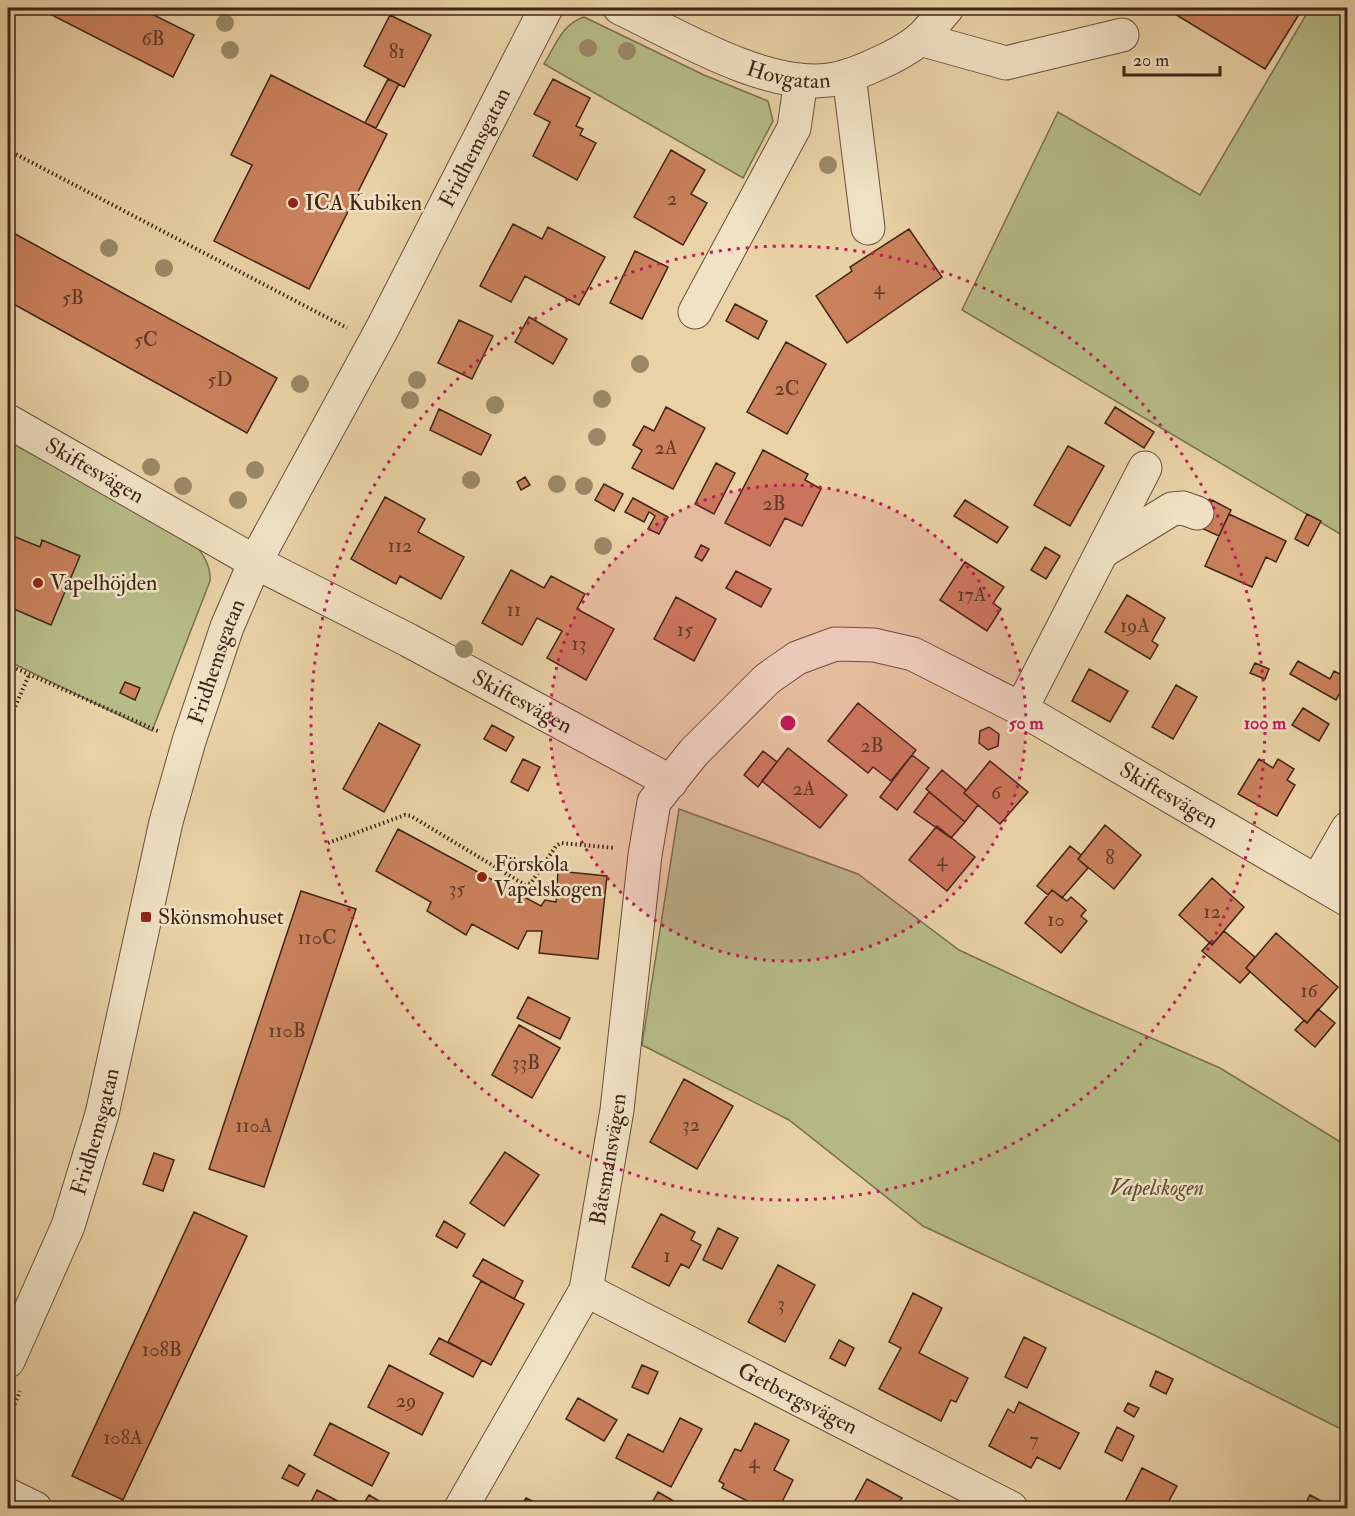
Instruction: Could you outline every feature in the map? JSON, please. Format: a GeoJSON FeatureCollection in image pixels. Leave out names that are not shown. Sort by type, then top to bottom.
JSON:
{"type":"FeatureCollection","features":[{"type":"Feature","properties":{"kind":"street","name":"Fridhemsgatan"},"geometry":{"type":"LineString","coordinates":[[8,1361],[68,1226],[102,1114],[168,816],[227,627],[255,562],[375,343],[546,8]]}},
{"type":"Feature","properties":{"kind":"street","name":"Hovgatan"},"geometry":{"type":"LineString","coordinates":[[621,8],[766,74],[801,80],[828,80],[849,75],[887,60],[920,39],[947,8]]}},
{"type":"Feature","properties":{"kind":"street"},"geometry":{"type":"LineString","coordinates":[[920,39],[1006,63],[1122,35]]}},
{"type":"Feature","properties":{"kind":"street"},"geometry":{"type":"LineString","coordinates":[[849,75],[868,228]]}},
{"type":"Feature","properties":{"kind":"street"},"geometry":{"type":"LineString","coordinates":[[695,312],[794,129],[801,80]]}},
{"type":"Feature","properties":{"kind":"street","name":"Skiftesvägen"},"geometry":{"type":"LineString","coordinates":[[8,421],[255,562],[419,646],[670,782],[694,752],[767,679],[797,658],[835,644],[874,645],[913,654],[1021,709],[1347,900]]}},
{"type":"Feature","properties":{"kind":"street"},"geometry":{"type":"LineString","coordinates":[[1021,709],[1105,550],[1145,468]]}},
{"type":"Feature","properties":{"kind":"street"},"geometry":{"type":"LineString","coordinates":[[1105,550],[1172,509],[1183,508],[1197,513]]}},
{"type":"Feature","properties":{"kind":"street","name":"Båtsmansvägen"},"geometry":{"type":"LineString","coordinates":[[460,1509],[586,1290],[617,1110],[645,855],[654,802],[670,782]]}},
{"type":"Feature","properties":{"kind":"street"},"geometry":{"type":"LineString","coordinates":[[1317,882],[1347,828]]}},
{"type":"Feature","properties":{"kind":"street","name":"Getbergsvägen"},"geometry":{"type":"LineString","coordinates":[[586,1290],[1011,1509]]}},
{"type":"Feature","properties":{"kind":"street"},"geometry":{"type":"LineString","coordinates":[[8,1495],[35,1509]]}},
{"type":"Feature","properties":{"kind":"path"},"geometry":{"type":"LineString","coordinates":[[8,150],[189,243],[375,343]]}},
{"type":"Feature","properties":{"kind":"path"},"geometry":{"type":"LineString","coordinates":[[8,665],[161,732]]}},
{"type":"Feature","properties":{"kind":"path"},"geometry":{"type":"LineString","coordinates":[[8,723],[29,675]]}},
{"type":"Feature","properties":{"kind":"path"},"geometry":{"type":"LineString","coordinates":[[328,843],[405,815],[411,816],[525,885],[531,883],[556,846],[561,843],[645,855]]}},
{"type":"Feature","properties":{"kind":"green space"},"geometry":{"type":"Polygon","coordinates":[[[1310,8],[1347,8],[1347,538],[962,310],[1058,112],[1200,195],[1310,8]]]}},
{"type":"Feature","properties":{"kind":"green space"},"geometry":{"type":"Polygon","coordinates":[[[584,17],[704,75],[768,101],[773,121],[743,178],[544,64],[570,24],[584,17]]]}},
{"type":"Feature","properties":{"kind":"green space"},"geometry":{"type":"Polygon","coordinates":[[[8,441],[194,542],[206,560],[210,581],[152,731],[8,661],[8,441]]]}},
{"type":"Feature","properties":{"kind":"green space","name":"Vapelskogen"},"geometry":{"type":"Polygon","coordinates":[[[679,809],[858,874],[959,950],[1087,1010],[1220,1068],[1347,1146],[1347,1432],[1154,1335],[923,1226],[789,1120],[642,1045],[679,809]]]}},
{"type":"Feature","properties":{"kind":"building"},"geometry":{"type":"Polygon","coordinates":[[[46,8],[140,8],[194,35],[173,77],[44,11],[46,8]]]}},
{"type":"Feature","properties":{"kind":"building"},"geometry":{"type":"Polygon","coordinates":[[[1165,8],[1303,8],[1265,69],[1165,8]]]}},
{"type":"Feature","properties":{"kind":"building"},"geometry":{"type":"Polygon","coordinates":[[[390,15],[431,35],[404,87],[364,66],[390,15]]]}},
{"type":"Feature","properties":{"kind":"building","name":"ICA Kubiken"},"geometry":{"type":"Polygon","coordinates":[[[271,75],[387,134],[309,289],[214,241],[252,165],[231,155],[271,75]]]}},
{"type":"Feature","properties":{"kind":"building"},"geometry":{"type":"Polygon","coordinates":[[[388,79],[399,84],[376,128],[365,123],[388,79]]]}},
{"type":"Feature","properties":{"kind":"building"},"geometry":{"type":"Polygon","coordinates":[[[553,79],[590,98],[576,126],[583,129],[580,135],[596,143],[577,180],[533,156],[550,122],[534,114],[553,79]]]}},
{"type":"Feature","properties":{"kind":"building"},"geometry":{"type":"Polygon","coordinates":[[[671,150],[705,170],[691,194],[707,203],[683,245],[634,217],[671,150]]]}},
{"type":"Feature","properties":{"kind":"building"},"geometry":{"type":"Polygon","coordinates":[[[513,224],[542,239],[548,227],[605,257],[579,305],[525,276],[511,302],[480,286],[513,224]]]}},
{"type":"Feature","properties":{"kind":"building"},"geometry":{"type":"Polygon","coordinates":[[[909,229],[942,277],[847,343],[816,296],[852,271],[850,267],[909,229]]]}},
{"type":"Feature","properties":{"kind":"building"},"geometry":{"type":"Polygon","coordinates":[[[8,230],[277,378],[247,433],[8,301],[8,230]]]}},
{"type":"Feature","properties":{"kind":"building"},"geometry":{"type":"Polygon","coordinates":[[[635,251],[668,267],[642,319],[610,303],[635,251]]]}},
{"type":"Feature","properties":{"kind":"building"},"geometry":{"type":"Polygon","coordinates":[[[735,304],[767,321],[758,339],[726,321],[735,304]]]}},
{"type":"Feature","properties":{"kind":"building"},"geometry":{"type":"Polygon","coordinates":[[[529,317],[567,339],[553,364],[515,342],[529,317]]]}},
{"type":"Feature","properties":{"kind":"building"},"geometry":{"type":"Polygon","coordinates":[[[459,320],[493,336],[472,379],[438,363],[459,320]]]}},
{"type":"Feature","properties":{"kind":"building"},"geometry":{"type":"Polygon","coordinates":[[[786,342],[826,364],[787,434],[747,412],[786,342]]]}},
{"type":"Feature","properties":{"kind":"building"},"geometry":{"type":"Polygon","coordinates":[[[666,407],[705,428],[673,489],[632,468],[642,450],[633,445],[644,426],[654,431],[666,407]]]}},
{"type":"Feature","properties":{"kind":"building"},"geometry":{"type":"Polygon","coordinates":[[[1115,407],[1154,432],[1144,448],[1105,423],[1115,407]]]}},
{"type":"Feature","properties":{"kind":"building"},"geometry":{"type":"Polygon","coordinates":[[[439,409],[491,435],[481,455],[430,430],[439,409]]]}},
{"type":"Feature","properties":{"kind":"building"},"geometry":{"type":"Polygon","coordinates":[[[1068,446],[1104,466],[1070,526],[1034,505],[1068,446]]]}},
{"type":"Feature","properties":{"kind":"building"},"geometry":{"type":"Polygon","coordinates":[[[763,450],[808,474],[805,480],[821,489],[802,526],[785,518],[770,546],[725,523],[763,450]]]}},
{"type":"Feature","properties":{"kind":"building"},"geometry":{"type":"Polygon","coordinates":[[[716,463],[735,473],[714,514],[695,504],[716,463]]]}},
{"type":"Feature","properties":{"kind":"building"},"geometry":{"type":"Polygon","coordinates":[[[525,477],[530,485],[521,490],[517,482],[525,477]]]}},
{"type":"Feature","properties":{"kind":"building"},"geometry":{"type":"Polygon","coordinates":[[[604,484],[623,494],[614,511],[595,500],[604,484]]]}},
{"type":"Feature","properties":{"kind":"building"},"geometry":{"type":"Polygon","coordinates":[[[385,497],[425,519],[418,532],[464,557],[441,599],[400,576],[396,584],[351,559],[385,497]]]}},
{"type":"Feature","properties":{"kind":"building"},"geometry":{"type":"Polygon","coordinates":[[[633,498],[668,517],[659,534],[648,529],[655,516],[649,512],[644,522],[625,512],[633,498]]]}},
{"type":"Feature","properties":{"kind":"building"},"geometry":{"type":"Polygon","coordinates":[[[965,500],[1008,527],[997,543],[954,516],[965,500]]]}},
{"type":"Feature","properties":{"kind":"building"},"geometry":{"type":"Polygon","coordinates":[[[1212,500],[1231,510],[1219,536],[1199,527],[1212,500]]]}},
{"type":"Feature","properties":{"kind":"building"},"geometry":{"type":"Polygon","coordinates":[[[1229,514],[1286,541],[1276,562],[1266,557],[1252,587],[1205,566],[1229,514]]]}},
{"type":"Feature","properties":{"kind":"building"},"geometry":{"type":"Polygon","coordinates":[[[1307,514],[1321,521],[1308,546],[1295,539],[1307,514]]]}},
{"type":"Feature","properties":{"kind":"building","name":"Vapelhöjden"},"geometry":{"type":"Polygon","coordinates":[[[8,534],[40,547],[42,540],[80,556],[51,625],[14,609],[8,624],[8,534]]]}},
{"type":"Feature","properties":{"kind":"building"},"geometry":{"type":"Polygon","coordinates":[[[701,545],[709,549],[702,561],[695,557],[701,545]]]}},
{"type":"Feature","properties":{"kind":"building"},"geometry":{"type":"Polygon","coordinates":[[[1045,547],[1060,556],[1046,579],[1031,570],[1045,547]]]}},
{"type":"Feature","properties":{"kind":"building"},"geometry":{"type":"Polygon","coordinates":[[[965,562],[1004,587],[993,603],[1001,609],[987,631],[940,600],[965,562]]]}},
{"type":"Feature","properties":{"kind":"building"},"geometry":{"type":"Polygon","coordinates":[[[511,570],[544,588],[551,576],[585,594],[577,609],[614,629],[586,680],[547,658],[562,631],[537,618],[522,645],[482,623],[511,570]]]}},
{"type":"Feature","properties":{"kind":"building"},"geometry":{"type":"Polygon","coordinates":[[[736,571],[771,589],[761,607],[726,588],[736,571]]]}},
{"type":"Feature","properties":{"kind":"building"},"geometry":{"type":"Polygon","coordinates":[[[1127,595],[1165,618],[1152,641],[1158,645],[1150,659],[1105,632],[1127,595]]]}},
{"type":"Feature","properties":{"kind":"building"},"geometry":{"type":"Polygon","coordinates":[[[676,597],[716,619],[694,661],[654,639],[676,597]]]}},
{"type":"Feature","properties":{"kind":"building"},"geometry":{"type":"Polygon","coordinates":[[[1298,661],[1330,679],[1334,671],[1348,678],[1336,700],[1290,674],[1298,661]]]}},
{"type":"Feature","properties":{"kind":"building"},"geometry":{"type":"Polygon","coordinates":[[[1255,663],[1269,669],[1265,679],[1250,673],[1255,663]]]}},
{"type":"Feature","properties":{"kind":"building"},"geometry":{"type":"Polygon","coordinates":[[[1089,669],[1128,691],[1110,722],[1072,701],[1089,669]]]}},
{"type":"Feature","properties":{"kind":"building"},"geometry":{"type":"Polygon","coordinates":[[[125,682],[140,688],[135,700],[120,693],[125,682]]]}},
{"type":"Feature","properties":{"kind":"building"},"geometry":{"type":"Polygon","coordinates":[[[1176,685],[1197,697],[1173,739],[1152,727],[1176,685]]]}},
{"type":"Feature","properties":{"kind":"building"},"geometry":{"type":"Polygon","coordinates":[[[858,703],[916,750],[891,781],[873,767],[868,773],[828,741],[858,703]]]}},
{"type":"Feature","properties":{"kind":"building"},"geometry":{"type":"Polygon","coordinates":[[[1303,708],[1329,724],[1319,741],[1292,725],[1303,708]]]}},
{"type":"Feature","properties":{"kind":"building"},"geometry":{"type":"Polygon","coordinates":[[[379,723],[420,745],[384,812],[343,789],[379,723]]]}},
{"type":"Feature","properties":{"kind":"building"},"geometry":{"type":"Polygon","coordinates":[[[492,725],[514,737],[506,751],[484,739],[492,725]]]}},
{"type":"Feature","properties":{"kind":"building"},"geometry":{"type":"Polygon","coordinates":[[[989,727],[999,734],[998,746],[988,750],[979,743],[980,731],[989,727]]]}},
{"type":"Feature","properties":{"kind":"building"},"geometry":{"type":"Polygon","coordinates":[[[788,748],[847,795],[820,828],[762,781],[788,748]]]}},
{"type":"Feature","properties":{"kind":"building"},"geometry":{"type":"Polygon","coordinates":[[[763,751],[777,762],[758,787],[744,775],[763,751]]]}},
{"type":"Feature","properties":{"kind":"building"},"geometry":{"type":"Polygon","coordinates":[[[912,755],[929,768],[897,810],[880,797],[912,755]]]}},
{"type":"Feature","properties":{"kind":"building"},"geometry":{"type":"Polygon","coordinates":[[[523,759],[540,767],[528,791],[511,782],[523,759]]]}},
{"type":"Feature","properties":{"kind":"building"},"geometry":{"type":"Polygon","coordinates":[[[1259,759],[1273,768],[1278,759],[1294,769],[1287,780],[1295,785],[1277,816],[1238,794],[1259,759]]]}},
{"type":"Feature","properties":{"kind":"building"},"geometry":{"type":"Polygon","coordinates":[[[990,761],[1028,792],[1000,824],[964,793],[990,761]]]}},
{"type":"Feature","properties":{"kind":"building"},"geometry":{"type":"Polygon","coordinates":[[[942,770],[966,790],[964,793],[978,805],[965,822],[926,789],[942,770]]]}},
{"type":"Feature","properties":{"kind":"building"},"geometry":{"type":"Polygon","coordinates":[[[929,792],[965,822],[951,838],[914,812],[929,792]]]}},
{"type":"Feature","properties":{"kind":"building"},"geometry":{"type":"Polygon","coordinates":[[[1105,825],[1141,855],[1114,889],[1078,859],[1105,825]]]}},
{"type":"Feature","properties":{"kind":"building"},"geometry":{"type":"Polygon","coordinates":[[[937,826],[975,857],[947,891],[909,860],[937,826]]]}},
{"type":"Feature","properties":{"kind":"building"},"geometry":{"type":"Polygon","coordinates":[[[398,829],[541,906],[545,900],[556,902],[558,871],[607,876],[598,959],[539,953],[542,931],[527,931],[518,949],[472,924],[466,935],[427,911],[431,902],[376,871],[398,829]]]}},
{"type":"Feature","properties":{"kind":"building"},"geometry":{"type":"Polygon","coordinates":[[[1070,846],[1081,855],[1078,859],[1088,868],[1062,898],[1052,890],[1048,895],[1037,886],[1070,846]]]}},
{"type":"Feature","properties":{"kind":"building"},"geometry":{"type":"Polygon","coordinates":[[[1212,878],[1244,907],[1212,945],[1179,915],[1212,878]]]}},
{"type":"Feature","properties":{"kind":"building"},"geometry":{"type":"Polygon","coordinates":[[[1052,890],[1067,901],[1071,897],[1086,910],[1081,916],[1087,921],[1061,953],[1025,923],[1052,890]]]}},
{"type":"Feature","properties":{"kind":"building"},"geometry":{"type":"Polygon","coordinates":[[[301,891],[356,909],[264,1187],[209,1169],[301,891]]]}},
{"type":"Feature","properties":{"kind":"building"},"geometry":{"type":"Polygon","coordinates":[[[1224,931],[1255,957],[1246,968],[1250,972],[1240,983],[1202,951],[1210,942],[1212,945],[1224,931]]]}},
{"type":"Feature","properties":{"kind":"building"},"geometry":{"type":"Polygon","coordinates":[[[1276,933],[1338,987],[1307,1023],[1246,968],[1276,933]]]}},
{"type":"Feature","properties":{"kind":"building"},"geometry":{"type":"Polygon","coordinates":[[[528,997],[570,1018],[560,1039],[517,1018],[528,997]]]}},
{"type":"Feature","properties":{"kind":"building"},"geometry":{"type":"Polygon","coordinates":[[[1318,1009],[1335,1023],[1315,1047],[1295,1030],[1304,1020],[1307,1023],[1318,1009]]]}},
{"type":"Feature","properties":{"kind":"building"},"geometry":{"type":"Polygon","coordinates":[[[519,1025],[560,1048],[532,1098],[492,1075],[519,1025]]]}},
{"type":"Feature","properties":{"kind":"building"},"geometry":{"type":"Polygon","coordinates":[[[684,1079],[733,1106],[697,1169],[650,1142],[684,1079]]]}},
{"type":"Feature","properties":{"kind":"building"},"geometry":{"type":"Polygon","coordinates":[[[505,1152],[539,1175],[504,1226],[470,1203],[505,1152]]]}},
{"type":"Feature","properties":{"kind":"building"},"geometry":{"type":"Polygon","coordinates":[[[154,1153],[174,1160],[163,1191],[143,1184],[154,1153]]]}},
{"type":"Feature","properties":{"kind":"building"},"geometry":{"type":"Polygon","coordinates":[[[194,1212],[247,1236],[123,1500],[72,1476],[194,1212]]]}},
{"type":"Feature","properties":{"kind":"building"},"geometry":{"type":"Polygon","coordinates":[[[661,1214],[695,1232],[691,1240],[701,1245],[689,1268],[681,1264],[669,1286],[632,1267],[661,1214]]]}},
{"type":"Feature","properties":{"kind":"building"},"geometry":{"type":"Polygon","coordinates":[[[444,1221],[465,1234],[457,1248],[436,1236],[444,1221]]]}},
{"type":"Feature","properties":{"kind":"building"},"geometry":{"type":"Polygon","coordinates":[[[718,1228],[738,1238],[722,1269],[703,1260],[718,1228]]]}},
{"type":"Feature","properties":{"kind":"building"},"geometry":{"type":"Polygon","coordinates":[[[483,1259],[523,1281],[514,1299],[473,1276],[483,1259]]]}},
{"type":"Feature","properties":{"kind":"building"},"geometry":{"type":"Polygon","coordinates":[[[778,1265],[815,1285],[785,1342],[748,1322],[778,1265]]]}},
{"type":"Feature","properties":{"kind":"building"},"geometry":{"type":"Polygon","coordinates":[[[481,1281],[524,1304],[491,1365],[448,1342],[481,1281]]]}},
{"type":"Feature","properties":{"kind":"building"},"geometry":{"type":"Polygon","coordinates":[[[913,1293],[942,1308],[919,1353],[968,1378],[956,1402],[951,1400],[941,1421],[879,1389],[901,1348],[889,1342],[913,1293]]]}},
{"type":"Feature","properties":{"kind":"building"},"geometry":{"type":"Polygon","coordinates":[[[1024,1337],[1046,1348],[1027,1388],[1005,1377],[1024,1337]]]}},
{"type":"Feature","properties":{"kind":"building"},"geometry":{"type":"Polygon","coordinates":[[[439,1338],[482,1360],[473,1377],[430,1354],[439,1338]]]}},
{"type":"Feature","properties":{"kind":"building"},"geometry":{"type":"Polygon","coordinates":[[[839,1340],[854,1348],[845,1366],[830,1358],[839,1340]]]}},
{"type":"Feature","properties":{"kind":"building"},"geometry":{"type":"Polygon","coordinates":[[[389,1365],[443,1393],[422,1435],[368,1407],[389,1365]]]}},
{"type":"Feature","properties":{"kind":"building"},"geometry":{"type":"Polygon","coordinates":[[[642,1365],[658,1372],[648,1394],[632,1387],[642,1365]]]}},
{"type":"Feature","properties":{"kind":"building"},"geometry":{"type":"Polygon","coordinates":[[[1156,1371],[1173,1379],[1166,1394],[1150,1386],[1156,1371]]]}},
{"type":"Feature","properties":{"kind":"building"},"geometry":{"type":"Polygon","coordinates":[[[578,1398],[617,1420],[604,1441],[566,1419],[578,1398]]]}},
{"type":"Feature","properties":{"kind":"building"},"geometry":{"type":"Polygon","coordinates":[[[1019,1402],[1079,1433],[1060,1469],[1037,1457],[1031,1468],[989,1446],[1008,1409],[1014,1413],[1019,1402]]]}},
{"type":"Feature","properties":{"kind":"building"},"geometry":{"type":"Polygon","coordinates":[[[1128,1403],[1139,1408],[1134,1417],[1124,1411],[1128,1403]]]}},
{"type":"Feature","properties":{"kind":"building"},"geometry":{"type":"Polygon","coordinates":[[[680,1418],[702,1429],[671,1487],[616,1458],[628,1434],[663,1452],[680,1418]]]}},
{"type":"Feature","properties":{"kind":"building"},"geometry":{"type":"Polygon","coordinates":[[[330,1423],[389,1453],[372,1486],[314,1455],[330,1423]]]}},
{"type":"Feature","properties":{"kind":"building"},"geometry":{"type":"Polygon","coordinates":[[[755,1423],[789,1440],[774,1470],[793,1480],[779,1508],[770,1508],[757,1502],[755,1505],[722,1488],[724,1484],[719,1481],[735,1449],[741,1451],[755,1423]]]}},
{"type":"Feature","properties":{"kind":"building"},"geometry":{"type":"Polygon","coordinates":[[[1117,1427],[1134,1436],[1122,1461],[1105,1452],[1117,1427]]]}},
{"type":"Feature","properties":{"kind":"building"},"geometry":{"type":"Polygon","coordinates":[[[289,1465],[305,1474],[298,1486],[282,1478],[289,1465]]]}},
{"type":"Feature","properties":{"kind":"building"},"geometry":{"type":"Polygon","coordinates":[[[1142,1468],[1177,1486],[1165,1508],[1122,1508],[1142,1468]]]}},
{"type":"Feature","properties":{"kind":"building"},"geometry":{"type":"Polygon","coordinates":[[[867,1479],[902,1498],[896,1508],[851,1508],[867,1479]]]}},
{"type":"Feature","properties":{"kind":"building"},"geometry":{"type":"Polygon","coordinates":[[[317,1490],[351,1508],[308,1508],[317,1490]]]}},
{"type":"Feature","properties":{"kind":"building"},"geometry":{"type":"Polygon","coordinates":[[[658,1492],[677,1503],[673,1508],[649,1508],[658,1492]]]}},
{"type":"Feature","properties":{"kind":"building"},"geometry":{"type":"Polygon","coordinates":[[[369,1495],[391,1508],[361,1508],[369,1495]]]}},
{"type":"Feature","properties":{"kind":"building"},"geometry":{"type":"Polygon","coordinates":[[[1310,1495],[1332,1507],[1303,1508],[1310,1495]]]}},
{"type":"Feature","properties":{"kind":"building"},"geometry":{"type":"Polygon","coordinates":[[[526,1498],[546,1508],[520,1508],[526,1498]]]}},
{"type":"Feature","properties":{"kind":"building"},"geometry":{"type":"Polygon","coordinates":[[[1226,1501],[1242,1508],[1222,1508],[1226,1501]]]}},
{"type":"Feature","properties":{"kind":"place","name":"ICA Kubiken"},"geometry":{"type":"Point","coordinates":[293,203]}},
{"type":"Feature","properties":{"kind":"place","name":"Vapelhöjden"},"geometry":{"type":"Point","coordinates":[38,583]}},
{"type":"Feature","properties":{"kind":"place","name":"Förskola Vapelskogen"},"geometry":{"type":"Point","coordinates":[482,877]}},
{"type":"Feature","properties":{"kind":"place","name":"Skönsmohuset"},"geometry":{"type":"Point","coordinates":[146,917]}}]}
